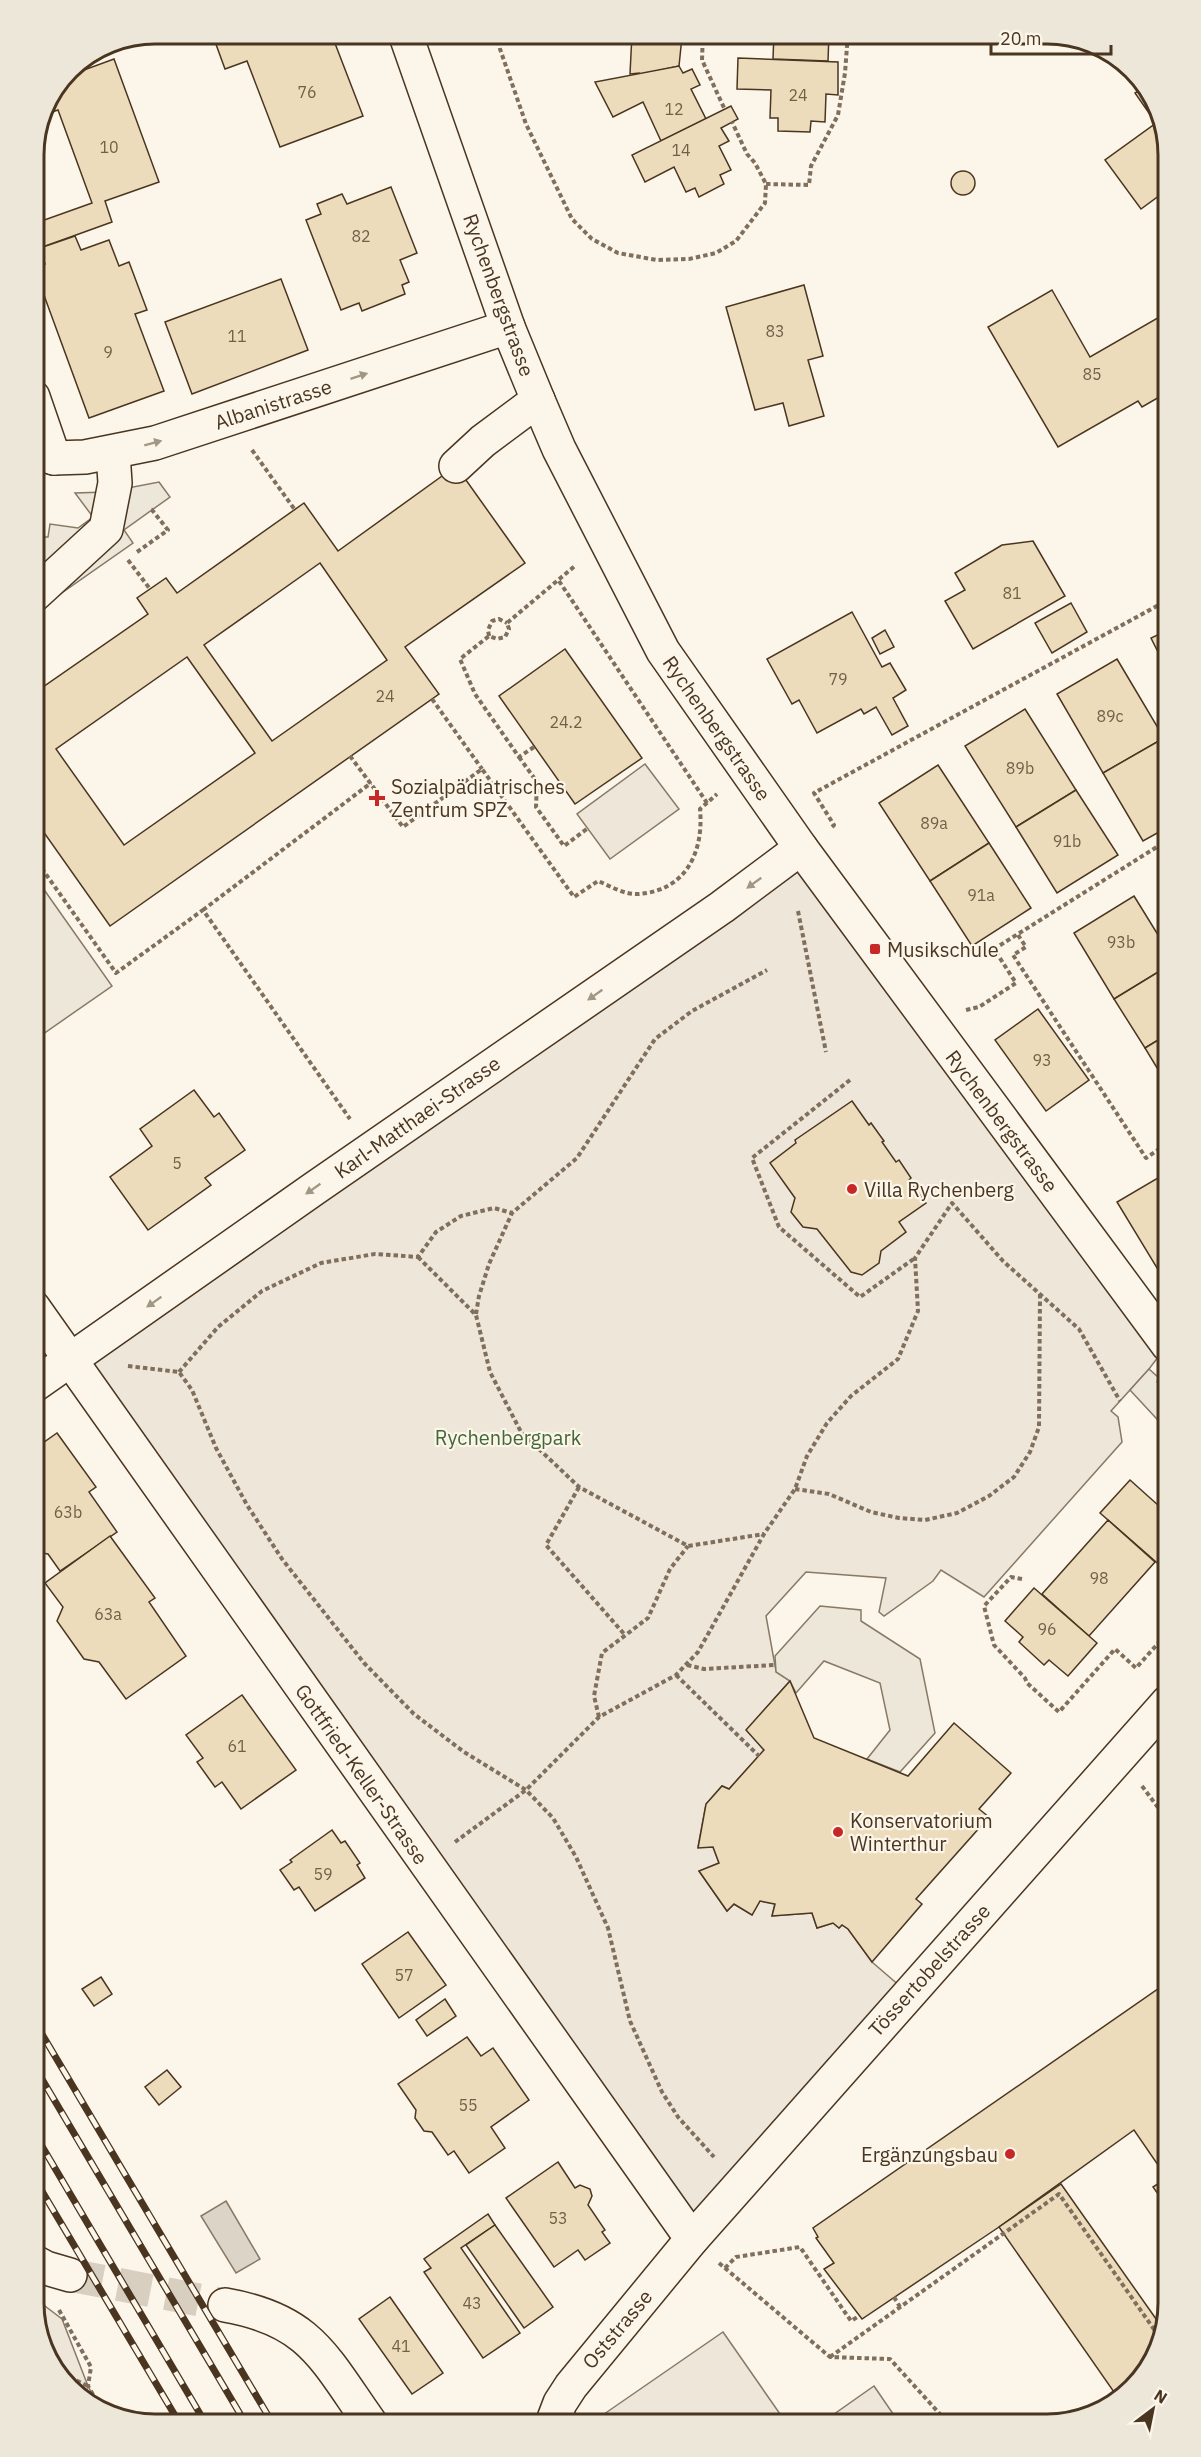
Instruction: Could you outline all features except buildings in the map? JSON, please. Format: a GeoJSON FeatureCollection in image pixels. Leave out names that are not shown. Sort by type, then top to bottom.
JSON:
{"type":"FeatureCollection","features":[{"type":"Feature","properties":{"kind":"street","name":"Rychenbergstrasse"},"geometry":{"type":"LineString","coordinates":[[409,44],[508,327],[538,400],[559,449],[663,651],[801,848],[1158,1331]]}},
{"type":"Feature","properties":{"kind":"street","name":"Albanistrasse"},"geometry":{"type":"LineString","coordinates":[[44,455],[113,453],[155,443],[508,327]]}},
{"type":"Feature","properties":{"kind":"street"},"geometry":{"type":"LineString","coordinates":[[456,466],[483,441],[538,400]]}},
{"type":"Feature","properties":{"kind":"street"},"geometry":{"type":"LineString","coordinates":[[44,586],[106,529],[115,483],[113,453]]}},
{"type":"Feature","properties":{"kind":"street","name":"Karl-Matthaei-Strasse"},"geometry":{"type":"LineString","coordinates":[[44,1379],[722,907],[801,848]]}},
{"type":"Feature","properties":{"kind":"street","name":"Gottfried-Keller-Strasse"},"geometry":{"type":"LineString","coordinates":[[44,1323],[692,2239]]}},
{"type":"Feature","properties":{"kind":"street","name":"Tössertobelstrasse"},"geometry":{"type":"LineString","coordinates":[[692,2239],[1158,1713]]}},
{"type":"Feature","properties":{"kind":"street","name":"Oststrasse"},"geometry":{"type":"LineString","coordinates":[[556,2413],[571,2385],[692,2239]]}},
{"type":"Feature","properties":{"kind":"street"},"geometry":{"type":"LineString","coordinates":[[44,2267],[70,2275]]}},
{"type":"Feature","properties":{"kind":"street"},"geometry":{"type":"LineString","coordinates":[[225,2306],[266,2314],[305,2337],[317,2348],[363,2413]]}},
{"type":"Feature","properties":{"kind":"path"},"geometry":{"type":"LineString","coordinates":[[499,44],[526,124],[572,219],[592,239],[618,253],[657,260],[689,259],[716,253],[736,241],[750,225],[765,203],[766,184],[755,163],[747,154],[732,122]]}},
{"type":"Feature","properties":{"kind":"path"},"geometry":{"type":"LineString","coordinates":[[703,44],[702,60],[725,110]]}},
{"type":"Feature","properties":{"kind":"path"},"geometry":{"type":"LineString","coordinates":[[766,184],[809,185],[811,166],[838,115],[847,44]]}},
{"type":"Feature","properties":{"kind":"path"},"geometry":{"type":"LineString","coordinates":[[247,442],[295,510]]}},
{"type":"Feature","properties":{"kind":"path"},"geometry":{"type":"LineString","coordinates":[[150,589],[127,559],[168,530],[152,510]]}},
{"type":"Feature","properties":{"kind":"path"},"geometry":{"type":"LineString","coordinates":[[507,623],[581,560]]}},
{"type":"Feature","properties":{"kind":"path"},"geometry":{"type":"LineString","coordinates":[[559,581],[707,803]]}},
{"type":"Feature","properties":{"kind":"path"},"geometry":{"type":"LineString","coordinates":[[814,793],[1158,605]]}},
{"type":"Feature","properties":{"kind":"path"},"geometry":{"type":"LineString","coordinates":[[499,619],[507,623],[509,629],[504,637],[497,639],[489,636],[488,630],[492,621],[499,619]]}},
{"type":"Feature","properties":{"kind":"path"},"geometry":{"type":"LineString","coordinates":[[489,636],[460,659],[475,694],[537,782],[536,807],[564,846],[588,828]]}},
{"type":"Feature","properties":{"kind":"path"},"geometry":{"type":"LineString","coordinates":[[432,699],[574,897],[598,881],[636,894],[659,889],[680,878],[693,862],[701,825],[700,809],[723,790]]}},
{"type":"Feature","properties":{"kind":"path"},"geometry":{"type":"LineString","coordinates":[[519,757],[534,747]]}},
{"type":"Feature","properties":{"kind":"path"},"geometry":{"type":"LineString","coordinates":[[350,756],[403,826],[482,769]]}},
{"type":"Feature","properties":{"kind":"path"},"geometry":{"type":"LineString","coordinates":[[44,872],[116,973],[371,783]]}},
{"type":"Feature","properties":{"kind":"path"},"geometry":{"type":"LineString","coordinates":[[957,1013],[979,1007],[1016,983],[994,950],[1158,846]]}},
{"type":"Feature","properties":{"kind":"path"},"geometry":{"type":"LineString","coordinates":[[203,910],[371,1149]]}},
{"type":"Feature","properties":{"kind":"path"},"geometry":{"type":"LineString","coordinates":[[798,911],[826,1052]]}},
{"type":"Feature","properties":{"kind":"path"},"geometry":{"type":"LineString","coordinates":[[1018,935],[1026,947],[1013,955],[1146,1158],[1158,1150]]}},
{"type":"Feature","properties":{"kind":"path"},"geometry":{"type":"LineString","coordinates":[[765,1534],[688,1546],[579,1487],[521,1432],[490,1372],[476,1315],[489,1264],[512,1213],[577,1158],[655,1039],[692,1011],[767,970]]}},
{"type":"Feature","properties":{"kind":"path"},"geometry":{"type":"LineString","coordinates":[[850,1080],[752,1158],[779,1227],[860,1297],[915,1258],[952,1203],[1003,1261],[1079,1329],[1120,1401]]}},
{"type":"Feature","properties":{"kind":"path"},"geometry":{"type":"LineString","coordinates":[[418,1257],[436,1232],[461,1216],[494,1208],[512,1213]]}},
{"type":"Feature","properties":{"kind":"path"},"geometry":{"type":"LineString","coordinates":[[179,1372],[218,1328],[262,1291],[321,1263],[375,1254],[418,1257],[476,1315]]}},
{"type":"Feature","properties":{"kind":"path"},"geometry":{"type":"LineString","coordinates":[[426,1864],[526,1790],[599,1717],[676,1675],[698,1652],[765,1534],[795,1490],[807,1456],[827,1423],[851,1396],[898,1359],[918,1311],[915,1258]]}},
{"type":"Feature","properties":{"kind":"path"},"geometry":{"type":"LineString","coordinates":[[795,1490],[829,1494],[871,1512],[899,1518],[925,1520],[957,1513],[989,1496],[1014,1477],[1030,1452],[1039,1427],[1040,1293]]}},
{"type":"Feature","properties":{"kind":"path"},"geometry":{"type":"LineString","coordinates":[[70,1361],[179,1372],[192,1390],[216,1448],[247,1504],[282,1559],[364,1663],[414,1714],[464,1752],[526,1790],[554,1818],[576,1857],[608,1928],[630,2021],[662,2092],[678,2117],[740,2185]]}},
{"type":"Feature","properties":{"kind":"path"},"geometry":{"type":"LineString","coordinates":[[579,1487],[546,1545],[625,1635]]}},
{"type":"Feature","properties":{"kind":"path"},"geometry":{"type":"LineString","coordinates":[[599,1717],[594,1696],[602,1653],[648,1618],[670,1569],[688,1546]]}},
{"type":"Feature","properties":{"kind":"path"},"geometry":{"type":"LineString","coordinates":[[1022,1579],[1011,1577],[984,1606],[994,1645],[1025,1677],[1027,1683],[1059,1712],[1115,1649],[1136,1668],[1158,1643]]}},
{"type":"Feature","properties":{"kind":"path"},"geometry":{"type":"LineString","coordinates":[[687,1665],[704,1669],[775,1665]]}},
{"type":"Feature","properties":{"kind":"path"},"geometry":{"type":"LineString","coordinates":[[676,1675],[759,1756]]}},
{"type":"Feature","properties":{"kind":"path"},"geometry":{"type":"LineString","coordinates":[[830,2357],[1059,2194],[1154,2329]]}},
{"type":"Feature","properties":{"kind":"path"},"geometry":{"type":"LineString","coordinates":[[692,2239],[830,2357],[890,2359],[941,2414]]}},
{"type":"Feature","properties":{"kind":"path"},"geometry":{"type":"LineString","coordinates":[[725,2268],[736,2257],[800,2247],[851,2321],[859,2316]]}},
{"type":"Feature","properties":{"kind":"path"},"geometry":{"type":"LineString","coordinates":[[894,2296],[900,2307]]}},
{"type":"Feature","properties":{"kind":"path"},"geometry":{"type":"LineString","coordinates":[[62,2319],[91,2367],[88,2386]]}},
{"type":"Feature","properties":{"kind":"path"},"geometry":{"type":"LineString","coordinates":[[75,2380],[88,2386],[93,2395]]}},
{"type":"Feature","properties":{"kind":"green space"},"geometry":{"type":"Polygon","coordinates":[[[645,764],[679,809],[610,859],[577,814],[645,764]]]}},
{"type":"Feature","properties":{"kind":"green space","name":"Rychenbergpark"},"geometry":{"type":"Polygon","coordinates":[[[801,848],[1158,1330],[1158,1357],[1111,1411],[1118,1417],[1122,1442],[984,1597],[941,1570],[933,1581],[884,1616],[879,1612],[886,1578],[806,1572],[766,1616],[776,1671],[790,1681],[747,1730],[764,1750],[729,1789],[722,1786],[706,1804],[698,1847],[713,1847],[719,1863],[699,1871],[727,1911],[734,1904],[752,1915],[760,1901],[775,1904],[772,1916],[812,1913],[817,1928],[833,1923],[839,1928],[842,1925],[848,1929],[872,1962],[908,1993],[692,2239],[70,1361],[801,848]]]}},
{"type":"Feature","properties":{"kind":"green space"},"geometry":{"type":"Polygon","coordinates":[[[44,2305],[62,2319],[93,2395],[76,2381],[58,2358],[49,2338],[44,2305]]]}},
{"type":"Feature","properties":{"kind":"green space"},"geometry":{"type":"Polygon","coordinates":[[[723,2332],[780,2414],[605,2414],[723,2332]]]}},
{"type":"Feature","properties":{"kind":"green space"},"geometry":{"type":"Polygon","coordinates":[[[874,2386],[893,2414],[835,2414],[874,2386]]]}},
{"type":"Feature","properties":{"kind":"shaded area"},"geometry":{"type":"Polygon","coordinates":[[[159,482],[170,497],[124,530],[133,543],[44,605],[44,537],[48,537],[50,524],[78,528],[93,517],[75,493],[107,492],[159,482]]]}},
{"type":"Feature","properties":{"kind":"shaded area"},"geometry":{"type":"Polygon","coordinates":[[[44,890],[112,986],[44,1033],[44,890]]]}},
{"type":"Feature","properties":{"kind":"shaded area"},"geometry":{"type":"Polygon","coordinates":[[[1149,1369],[1158,1377],[1158,1420],[1130,1390],[1149,1369]]]}},
{"type":"Feature","properties":{"kind":"shaded area"},"geometry":{"type":"Polygon","coordinates":[[[820,1606],[861,1610],[861,1621],[920,1659],[935,1733],[900,1772],[867,1759],[890,1730],[880,1683],[824,1661],[796,1693],[790,1681],[776,1672],[775,1656],[820,1606]]]}},
{"type":"Feature","properties":{"kind":"shaded area"},"geometry":{"type":"Polygon","coordinates":[[[226,2201],[260,2259],[236,2273],[201,2216],[226,2201]]]}},
{"type":"Feature","properties":{"kind":"tunnel"},"geometry":{"type":"LineString","coordinates":[[70,2275],[225,2305]]}},
{"type":"Feature","properties":{"kind":"railway"},"geometry":{"type":"LineString","coordinates":[[44,2038],[267,2413]]}},
{"type":"Feature","properties":{"kind":"railway"},"geometry":{"type":"LineString","coordinates":[[44,2083],[240,2413]]}},
{"type":"Feature","properties":{"kind":"railway"},"geometry":{"type":"LineString","coordinates":[[44,2150],[200,2413]]}},
{"type":"Feature","properties":{"kind":"railway"},"geometry":{"type":"LineString","coordinates":[[44,2195],[173,2413]]}},
{"type":"Feature","properties":{"kind":"place","name":"Sozialpädiatrisches Zentrum SPZ"},"geometry":{"type":"Point","coordinates":[377,798]}},
{"type":"Feature","properties":{"kind":"place","name":"Musikschule"},"geometry":{"type":"Point","coordinates":[875,949]}},
{"type":"Feature","properties":{"kind":"place","name":"Villa Rychenberg"},"geometry":{"type":"Point","coordinates":[852,1189]}},
{"type":"Feature","properties":{"kind":"place","name":"Konservatorium Winterthur"},"geometry":{"type":"Point","coordinates":[838,1832]}},
{"type":"Feature","properties":{"kind":"place","name":"Ergänzungsbau"},"geometry":{"type":"Point","coordinates":[1010,2154]}}]}
